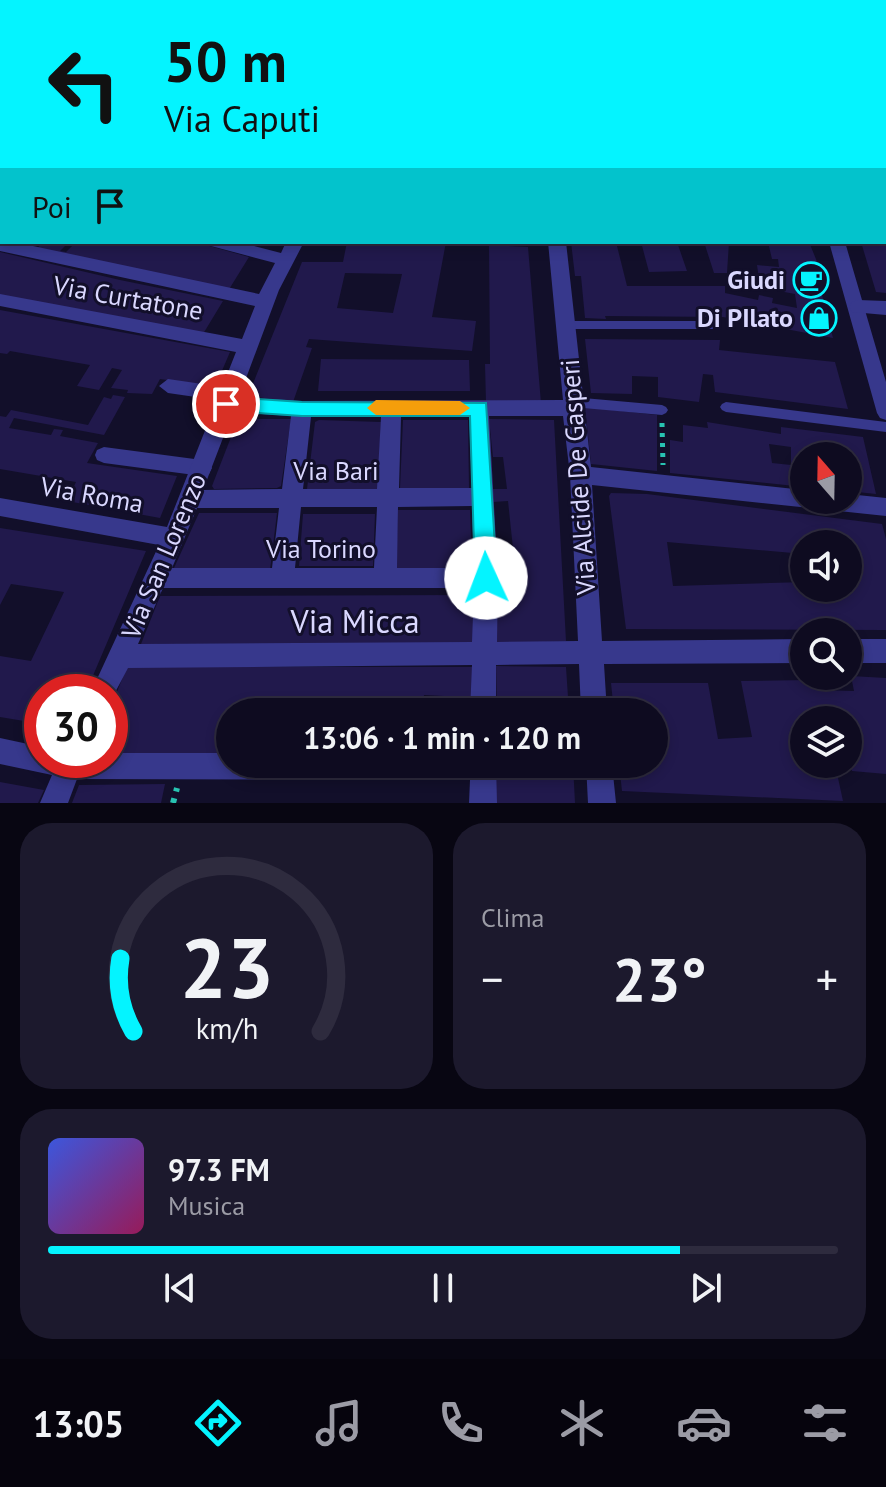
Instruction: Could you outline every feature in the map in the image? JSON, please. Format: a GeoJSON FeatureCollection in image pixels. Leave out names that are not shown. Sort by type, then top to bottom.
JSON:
{"type":"FeatureCollection","features":[{"type":"Feature","properties":{"kind":"street"},"geometry":{"type":"LineString","coordinates":[[233,244],[290,251]]}},
{"type":"Feature","properties":{"kind":"street","name":"Via Alcide De Gasperi"},"geometry":{"type":"LineString","coordinates":[[557,244],[581,475],[593,698]]}},
{"type":"Feature","properties":{"kind":"street"},"geometry":{"type":"LineString","coordinates":[[838,244],[886,413]]}},
{"type":"Feature","properties":{"kind":"street"},"geometry":{"type":"LineString","coordinates":[[0,245],[265,302]]}},
{"type":"Feature","properties":{"kind":"street","name":"Via San Lorenzo"},"geometry":{"type":"LineString","coordinates":[[112,674],[174,538],[246,347],[290,251]]}},
{"type":"Feature","properties":{"kind":"street","name":"Via Curtatone"},"geometry":{"type":"LineString","coordinates":[[0,300],[246,347]]}},
{"type":"Feature","properties":{"kind":"street"},"geometry":{"type":"LineString","coordinates":[[858,307],[886,308]]}},
{"type":"Feature","properties":{"kind":"street"},"geometry":{"type":"LineString","coordinates":[[168,386],[228,399],[302,409],[572,405]]}},
{"type":"Feature","properties":{"kind":"street"},"geometry":{"type":"LineString","coordinates":[[385,577],[391,407]]}},
{"type":"Feature","properties":{"kind":"street"},"geometry":{"type":"LineString","coordinates":[[479,408],[486,578],[483,698]]}},
{"type":"Feature","properties":{"kind":"street"},"geometry":{"type":"LineString","coordinates":[[282,577],[302,409]]}},
{"type":"Feature","properties":{"kind":"street"},"geometry":{"type":"LineString","coordinates":[[104,455],[202,468]]}},
{"type":"Feature","properties":{"kind":"street"},"geometry":{"type":"LineString","coordinates":[[581,475],[790,497]]}},
{"type":"Feature","properties":{"kind":"street","name":"Via Bari"},"geometry":{"type":"LineString","coordinates":[[190,499],[483,497]]}},
{"type":"Feature","properties":{"kind":"street"},"geometry":{"type":"LineString","coordinates":[[862,505],[886,507]]}},
{"type":"Feature","properties":{"kind":"street","name":"Via Roma"},"geometry":{"type":"LineString","coordinates":[[0,507],[174,538]]}},
{"type":"Feature","properties":{"kind":"street","name":"Via Torino"},"geometry":{"type":"LineString","coordinates":[[157,578],[486,578]]}},
{"type":"Feature","properties":{"kind":"street","name":"Via Micca"},"geometry":{"type":"LineString","coordinates":[[121,656],[483,656],[790,651]]}},
{"type":"Feature","properties":{"kind":"street"},"geometry":{"type":"LineString","coordinates":[[862,651],[886,651]]}},
{"type":"Feature","properties":{"kind":"street"},"geometry":{"type":"LineString","coordinates":[[0,751],[24,756]]}},
{"type":"Feature","properties":{"kind":"street"},"geometry":{"type":"LineString","coordinates":[[128,763],[216,764]]}},
{"type":"Feature","properties":{"kind":"street"},"geometry":{"type":"LineString","coordinates":[[54,803],[65,778]]}},
{"type":"Feature","properties":{"kind":"street"},"geometry":{"type":"LineString","coordinates":[[483,778],[483,803]]}},
{"type":"Feature","properties":{"kind":"street"},"geometry":{"type":"LineString","coordinates":[[600,778],[602,803]]}},
{"type":"Feature","properties":{"kind":"lane"},"geometry":{"type":"LineString","coordinates":[[567,325],[715,325]]}},
{"type":"Feature","properties":{"kind":"lane"},"geometry":{"type":"LineString","coordinates":[[572,405],[662,410]]}},
{"type":"Feature","properties":{"kind":"lane"},"geometry":{"type":"LineString","coordinates":[[726,407],[886,427]]}},
{"type":"Feature","properties":{"kind":"path"},"geometry":{"type":"LineString","coordinates":[[662,410],[663,466]]}},
{"type":"Feature","properties":{"kind":"building"},"geometry":{"type":"Polygon","coordinates":[[[42,244],[67,244],[60,251],[66,252],[74,244],[202,244],[249,257],[228,291],[35,250],[42,244]]]}},
{"type":"Feature","properties":{"kind":"building"},"geometry":{"type":"Polygon","coordinates":[[[347,244],[446,244],[432,317],[476,321],[472,351],[309,339],[306,347],[312,348],[293,402],[248,396],[302,262],[343,262],[347,244]],[[345,273],[337,308],[393,313],[402,274],[345,273]]]}},
{"type":"Feature","properties":{"kind":"building"},"geometry":{"type":"Polygon","coordinates":[[[571,244],[616,244],[627,286],[725,286],[725,293],[758,300],[759,295],[773,298],[772,303],[797,308],[795,294],[779,291],[777,279],[759,279],[757,265],[779,267],[778,259],[772,259],[768,244],[810,244],[820,269],[815,268],[833,338],[723,317],[585,318],[581,276],[575,276],[571,244]]]}},
{"type":"Feature","properties":{"kind":"building"},"geometry":{"type":"Polygon","coordinates":[[[642,244],[678,244],[687,271],[649,272],[642,244]]]}},
{"type":"Feature","properties":{"kind":"building"},"geometry":{"type":"Polygon","coordinates":[[[705,244],[729,244],[727,273],[714,273],[705,244]]]}},
{"type":"Feature","properties":{"kind":"building"},"geometry":{"type":"Polygon","coordinates":[[[862,244],[886,244],[886,293],[876,292],[862,244]]]}},
{"type":"Feature","properties":{"kind":"building"},"geometry":{"type":"Polygon","coordinates":[[[489,245],[528,247],[541,403],[486,402],[485,364],[490,364],[489,245]]]}},
{"type":"Feature","properties":{"kind":"building"},"geometry":{"type":"Polygon","coordinates":[[[0,252],[223,301],[203,334],[0,295],[0,252]]]}},
{"type":"Feature","properties":{"kind":"building"},"geometry":{"type":"Polygon","coordinates":[[[0,310],[230,352],[215,387],[160,379],[152,394],[127,393],[128,390],[111,388],[122,370],[112,368],[99,390],[77,386],[90,365],[10,351],[0,353],[0,310]]]}},
{"type":"Feature","properties":{"kind":"building"},"geometry":{"type":"Polygon","coordinates":[[[585,339],[720,340],[719,350],[835,362],[848,409],[715,392],[713,375],[703,374],[699,402],[658,397],[658,377],[632,376],[632,394],[591,393],[585,339]]]}},
{"type":"Feature","properties":{"kind":"building"},"geometry":{"type":"Polygon","coordinates":[[[321,359],[469,360],[470,391],[318,391],[321,359]]]}},
{"type":"Feature","properties":{"kind":"building"},"geometry":{"type":"Polygon","coordinates":[[[113,395],[125,397],[104,435],[14,418],[9,428],[51,435],[54,429],[63,430],[60,436],[98,443],[87,463],[177,476],[160,518],[67,501],[76,482],[0,469],[0,416],[6,417],[11,410],[88,425],[104,397],[111,399],[113,395]]]}},
{"type":"Feature","properties":{"kind":"building"},"geometry":{"type":"Polygon","coordinates":[[[585,407],[657,415],[657,471],[591,464],[585,407]]]}},
{"type":"Feature","properties":{"kind":"building"},"geometry":{"type":"Polygon","coordinates":[[[238,419],[291,419],[281,486],[214,489],[212,486],[238,419]]]}},
{"type":"Feature","properties":{"kind":"building"},"geometry":{"type":"Polygon","coordinates":[[[489,419],[554,420],[566,641],[495,644],[494,603],[509,603],[509,593],[495,593],[494,558],[514,558],[508,501],[493,502],[493,489],[507,489],[503,457],[493,457],[489,419]]]}},
{"type":"Feature","properties":{"kind":"building"},"geometry":{"type":"Polygon","coordinates":[[[403,420],[468,420],[469,488],[400,488],[403,420]]]}},
{"type":"Feature","properties":{"kind":"building"},"geometry":{"type":"Polygon","coordinates":[[[315,422],[381,422],[378,489],[307,489],[315,422]]]}},
{"type":"Feature","properties":{"kind":"building"},"geometry":{"type":"Polygon","coordinates":[[[707,422],[781,434],[781,427],[863,437],[876,494],[862,492],[862,442],[790,442],[790,447],[769,444],[772,463],[790,465],[790,486],[670,473],[670,440],[683,442],[683,425],[708,428],[707,422]]]}},
{"type":"Feature","properties":{"kind":"building"},"geometry":{"type":"Polygon","coordinates":[[[611,493],[647,494],[882,524],[886,539],[886,630],[862,630],[862,618],[790,618],[790,630],[626,629],[611,493]],[[790,530],[790,553],[667,542],[673,586],[790,582],[790,602],[862,602],[862,530],[790,530]]]}},
{"type":"Feature","properties":{"kind":"building"},"geometry":{"type":"Polygon","coordinates":[[[398,510],[470,510],[472,569],[396,569],[398,510]]]}},
{"type":"Feature","properties":{"kind":"building"},"geometry":{"type":"Polygon","coordinates":[[[199,513],[277,513],[270,570],[174,568],[199,513]]]}},
{"type":"Feature","properties":{"kind":"building"},"geometry":{"type":"Polygon","coordinates":[[[303,514],[375,514],[373,566],[299,566],[303,514]]]}},
{"type":"Feature","properties":{"kind":"building"},"geometry":{"type":"Polygon","coordinates":[[[0,528],[146,551],[94,674],[24,674],[24,721],[0,717],[0,656],[31,661],[64,592],[11,584],[0,605],[0,528]]]}},
{"type":"Feature","properties":{"kind":"building"},"geometry":{"type":"Polygon","coordinates":[[[473,595],[473,643],[141,644],[160,596],[473,595]]]}},
{"type":"Feature","properties":{"kind":"building"},"geometry":{"type":"Polygon","coordinates":[[[496,666],[566,667],[568,698],[497,698],[496,666]]]}},
{"type":"Feature","properties":{"kind":"building"},"geometry":{"type":"Polygon","coordinates":[[[127,667],[473,667],[473,698],[424,695],[424,698],[216,698],[216,756],[128,758],[128,674],[124,674],[127,667]]]}},
{"type":"Feature","properties":{"kind":"building"},"geometry":{"type":"Polygon","coordinates":[[[862,677],[886,678],[886,774],[862,772],[862,706],[790,706],[790,778],[838,778],[843,801],[622,791],[621,778],[668,778],[668,698],[613,698],[611,683],[708,683],[718,739],[752,737],[741,681],[790,680],[790,690],[862,690],[862,677]]]}},
{"type":"Feature","properties":{"kind":"building"},"geometry":{"type":"Polygon","coordinates":[[[495,778],[574,778],[575,803],[495,803],[495,778]]]}},
{"type":"Feature","properties":{"kind":"building"},"geometry":{"type":"Polygon","coordinates":[[[0,782],[44,790],[38,803],[0,803],[0,782]]]}},
{"type":"Feature","properties":{"kind":"building"},"geometry":{"type":"Polygon","coordinates":[[[165,784],[161,803],[72,803],[79,785],[165,784]]]}},
{"type":"Feature","properties":{"kind":"slow traffic"},"geometry":{"type":"LineString","coordinates":[[376,408],[460,408]]}},
{"type":"Feature","properties":{"kind":"place","name":"Giudi"},"geometry":{"type":"Point","coordinates":[811,280]}},
{"type":"Feature","properties":{"kind":"place","name":"Di PIlato"},"geometry":{"type":"Point","coordinates":[819,318]}},
{"type":"Feature","properties":{"kind":"route"},"geometry":{"type":"LineString","coordinates":[[226,404],[302,409],[479,408],[486,578]]}}]}
